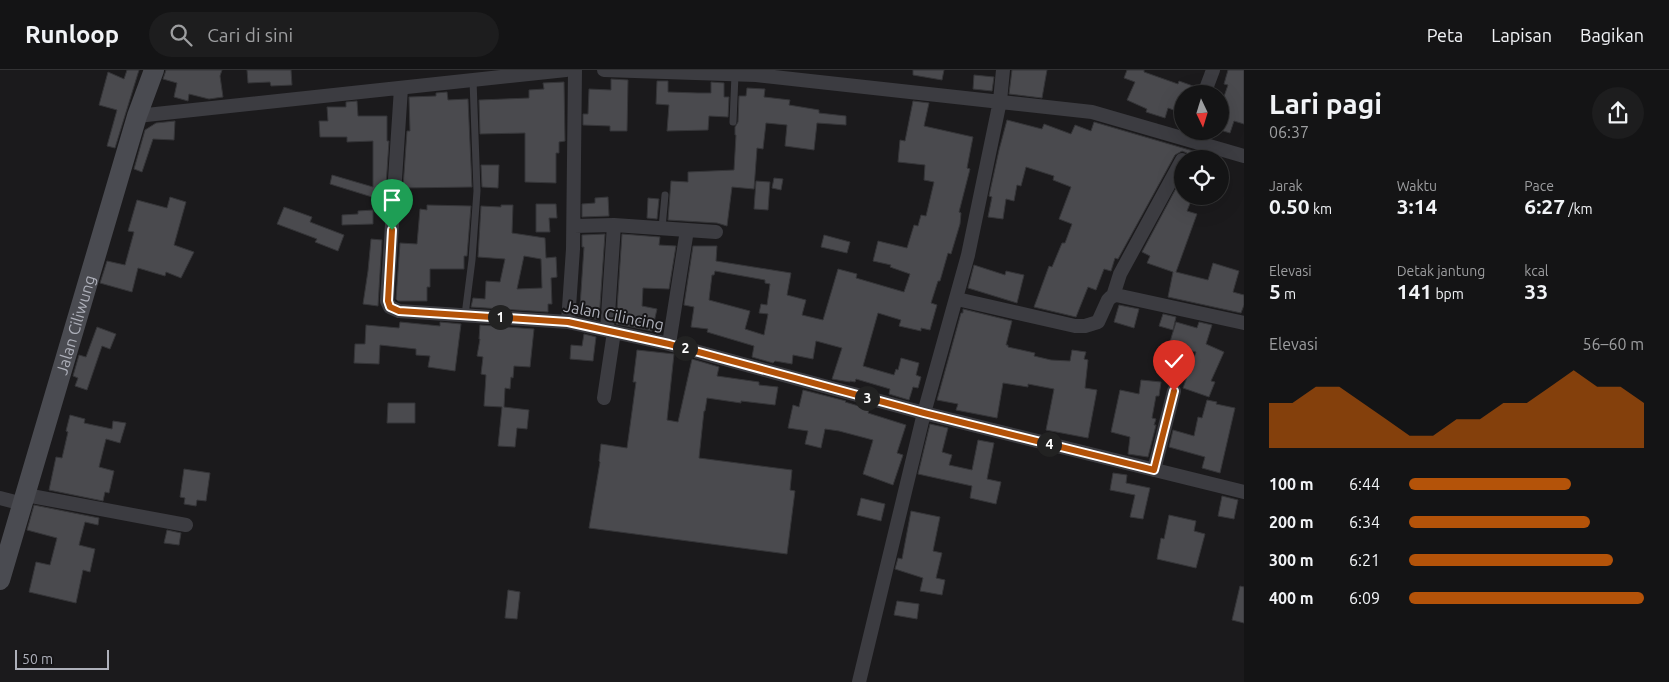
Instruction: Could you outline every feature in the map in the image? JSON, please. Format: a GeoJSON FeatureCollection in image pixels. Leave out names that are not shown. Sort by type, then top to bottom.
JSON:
{"type":"FeatureCollection","features":[{"type":"Feature","properties":{"kind":"main road","name":"Jalan Ciliwung"},"geometry":{"type":"LineString","coordinates":[[0,580],[137,116],[154,70]]}},
{"type":"Feature","properties":{"kind":"street"},"geometry":{"type":"LineString","coordinates":[[137,116],[401,88],[465,77],[566,70]]}},
{"type":"Feature","properties":{"kind":"street"},"geometry":{"type":"LineString","coordinates":[[568,322],[574,226],[575,70]]}},
{"type":"Feature","properties":{"kind":"street"},"geometry":{"type":"LineString","coordinates":[[604,70],[670,71],[735,75],[756,73],[1092,112],[1174,133]]}},
{"type":"Feature","properties":{"kind":"street"},"geometry":{"type":"LineString","coordinates":[[859,682],[924,413],[968,255],[1000,101],[1003,70]]}},
{"type":"Feature","properties":{"kind":"street"},"geometry":{"type":"LineString","coordinates":[[1207,85],[1212,70]]}},
{"type":"Feature","properties":{"kind":"street","name":"Jalan Cilincing"},"geometry":{"type":"LineString","coordinates":[[401,88],[388,301],[390,307],[399,311],[568,322],[611,331],[669,344],[924,413],[1244,492]]}},
{"type":"Feature","properties":{"kind":"street"},"geometry":{"type":"LineString","coordinates":[[1198,140],[1244,156]]}},
{"type":"Feature","properties":{"kind":"street"},"geometry":{"type":"LineString","coordinates":[[957,299],[1068,324],[1085,326],[1094,324],[1100,320],[1108,300],[1113,296],[1120,274],[1174,176]]}},
{"type":"Feature","properties":{"kind":"street"},"geometry":{"type":"LineString","coordinates":[[574,226],[614,225],[716,232]]}},
{"type":"Feature","properties":{"kind":"street"},"geometry":{"type":"LineString","coordinates":[[604,398],[611,331],[614,225]]}},
{"type":"Feature","properties":{"kind":"street"},"geometry":{"type":"LineString","coordinates":[[669,344],[687,230]]}},
{"type":"Feature","properties":{"kind":"street"},"geometry":{"type":"LineString","coordinates":[[1113,296],[1130,297],[1244,324]]}},
{"type":"Feature","properties":{"kind":"street"},"geometry":{"type":"LineString","coordinates":[[1154,470],[1174,391]]}},
{"type":"Feature","properties":{"kind":"street"},"geometry":{"type":"LineString","coordinates":[[0,498],[186,525]]}},
{"type":"Feature","properties":{"kind":"lane"},"geometry":{"type":"LineString","coordinates":[[733,122],[735,75]]}},
{"type":"Feature","properties":{"kind":"lane"},"geometry":{"type":"LineString","coordinates":[[465,77],[477,191],[472,260],[465,315]]}},
{"type":"Feature","properties":{"kind":"lane"},"geometry":{"type":"LineString","coordinates":[[662,228],[666,195]]}},
{"type":"Feature","properties":{"kind":"building"},"geometry":{"type":"Polygon","coordinates":[[[127,70],[139,70],[115,148],[107,146],[117,110],[99,105],[108,72],[124,79],[127,70]]]}},
{"type":"Feature","properties":{"kind":"building"},"geometry":{"type":"Polygon","coordinates":[[[166,70],[222,70],[220,76],[223,97],[209,99],[189,94],[188,101],[174,97],[177,83],[163,79],[166,70]]]}},
{"type":"Feature","properties":{"kind":"building"},"geometry":{"type":"Polygon","coordinates":[[[247,70],[291,70],[292,85],[271,86],[270,82],[248,83],[247,70]]]}},
{"type":"Feature","properties":{"kind":"building"},"geometry":{"type":"Polygon","coordinates":[[[913,70],[944,70],[942,80],[913,75],[913,70]]]}},
{"type":"Feature","properties":{"kind":"building"},"geometry":{"type":"Polygon","coordinates":[[[1012,70],[1047,70],[1042,98],[1009,94],[1012,70]]]}},
{"type":"Feature","properties":{"kind":"building"},"geometry":{"type":"Polygon","coordinates":[[[1127,70],[1144,70],[1144,72],[1178,84],[1179,81],[1190,85],[1174,85],[1174,110],[1168,108],[1165,118],[1146,112],[1147,109],[1127,100],[1135,82],[1124,78],[1127,70]]]}},
{"type":"Feature","properties":{"kind":"building"},"geometry":{"type":"Polygon","coordinates":[[[1228,70],[1244,70],[1244,124],[1234,121],[1230,133],[1229,85],[1224,84],[1228,70]]]}},
{"type":"Feature","properties":{"kind":"building"},"geometry":{"type":"Polygon","coordinates":[[[974,75],[994,77],[992,91],[973,89],[974,75]]]}},
{"type":"Feature","properties":{"kind":"building"},"geometry":{"type":"Polygon","coordinates":[[[611,79],[628,80],[627,131],[610,131],[610,126],[583,125],[583,114],[588,114],[589,89],[611,90],[611,79]]]}},
{"type":"Feature","properties":{"kind":"building"},"geometry":{"type":"Polygon","coordinates":[[[657,81],[668,81],[668,92],[698,93],[711,93],[711,82],[724,83],[724,97],[729,97],[728,117],[709,116],[708,130],[667,131],[669,105],[656,104],[657,81]]]}},
{"type":"Feature","properties":{"kind":"building"},"geometry":{"type":"Polygon","coordinates":[[[564,82],[565,141],[559,142],[559,153],[556,153],[556,183],[525,182],[525,133],[480,134],[479,100],[529,98],[529,90],[544,89],[543,83],[564,82]]]}},
{"type":"Feature","properties":{"kind":"building"},"geometry":{"type":"Polygon","coordinates":[[[747,88],[765,89],[764,97],[790,100],[789,105],[819,110],[819,113],[846,116],[846,125],[817,123],[814,150],[785,146],[787,125],[766,123],[763,149],[757,148],[754,189],[732,187],[727,226],[717,223],[668,220],[671,181],[688,182],[688,172],[734,170],[735,127],[738,122],[739,96],[746,96],[747,88]]]}},
{"type":"Feature","properties":{"kind":"building"},"geometry":{"type":"Polygon","coordinates":[[[447,92],[448,100],[468,99],[472,187],[403,188],[407,131],[410,131],[409,97],[436,96],[436,93],[447,92]]]}},
{"type":"Feature","properties":{"kind":"building"},"geometry":{"type":"Polygon","coordinates":[[[357,101],[358,116],[387,116],[387,141],[389,141],[385,201],[330,184],[332,175],[373,187],[373,141],[347,142],[347,137],[320,137],[319,121],[328,121],[327,107],[346,107],[346,102],[357,101]]]}},
{"type":"Feature","properties":{"kind":"building"},"geometry":{"type":"Polygon","coordinates":[[[913,101],[929,103],[924,126],[973,137],[967,168],[970,169],[959,212],[961,213],[960,224],[951,254],[948,253],[931,303],[937,305],[930,330],[921,328],[921,331],[899,326],[901,320],[878,313],[863,366],[894,375],[896,369],[898,370],[901,358],[919,363],[916,375],[921,377],[918,388],[913,387],[909,400],[889,394],[890,389],[856,379],[855,382],[850,382],[832,379],[842,348],[816,341],[813,359],[793,355],[792,364],[775,361],[773,363],[752,357],[754,346],[707,332],[708,329],[691,327],[694,307],[684,305],[693,246],[717,246],[716,261],[791,273],[787,295],[806,300],[802,315],[823,320],[838,269],[857,274],[856,278],[904,292],[910,274],[890,267],[891,265],[873,261],[878,241],[907,248],[914,225],[918,226],[921,215],[926,216],[934,182],[924,180],[925,165],[898,162],[900,140],[905,141],[913,101]],[[715,271],[714,275],[712,275],[709,300],[750,311],[745,329],[764,335],[768,314],[759,313],[761,304],[767,305],[770,284],[765,283],[765,280],[715,271]]]}},
{"type":"Feature","properties":{"kind":"building"},"geometry":{"type":"Polygon","coordinates":[[[1007,120],[1042,129],[1044,124],[1071,134],[1075,125],[1091,131],[1094,122],[1190,150],[1174,150],[1174,157],[1118,259],[1115,258],[1111,271],[1104,269],[1096,290],[1088,287],[1076,317],[1034,307],[1049,266],[1052,267],[1062,243],[1065,243],[1072,224],[1059,219],[1071,187],[1053,180],[1054,176],[1026,167],[1021,186],[1017,185],[1014,201],[1006,199],[1003,219],[988,217],[992,197],[989,196],[1007,120]]]}},
{"type":"Feature","properties":{"kind":"building"},"geometry":{"type":"Polygon","coordinates":[[[175,121],[174,140],[153,139],[142,172],[134,169],[145,130],[156,123],[175,121]]]}},
{"type":"Feature","properties":{"kind":"building"},"geometry":{"type":"Polygon","coordinates":[[[481,165],[499,165],[498,188],[482,187],[481,165]]]}},
{"type":"Feature","properties":{"kind":"building"},"geometry":{"type":"Polygon","coordinates":[[[774,178],[783,179],[781,190],[772,188],[774,178]]]}},
{"type":"Feature","properties":{"kind":"building"},"geometry":{"type":"Polygon","coordinates":[[[756,181],[770,182],[768,210],[754,209],[756,181]]]}},
{"type":"Feature","properties":{"kind":"building"},"geometry":{"type":"Polygon","coordinates":[[[1174,192],[1174,205],[1189,205],[1187,211],[1197,214],[1176,272],[1208,280],[1213,263],[1239,271],[1233,292],[1244,295],[1244,305],[1241,313],[1168,297],[1173,272],[1147,263],[1150,256],[1142,252],[1174,192]]]}},
{"type":"Feature","properties":{"kind":"building"},"geometry":{"type":"Polygon","coordinates":[[[170,197],[186,202],[174,245],[194,252],[181,278],[166,272],[165,276],[138,268],[132,292],[100,283],[107,261],[125,265],[134,232],[128,231],[137,200],[167,208],[170,197]]]}},
{"type":"Feature","properties":{"kind":"building"},"geometry":{"type":"Polygon","coordinates":[[[608,197],[609,216],[582,217],[582,204],[595,203],[595,198],[608,197]]]}},
{"type":"Feature","properties":{"kind":"building"},"geometry":{"type":"Polygon","coordinates":[[[648,198],[659,199],[657,219],[647,218],[648,198]]]}},
{"type":"Feature","properties":{"kind":"building"},"geometry":{"type":"Polygon","coordinates":[[[536,204],[556,204],[557,218],[549,218],[550,232],[536,232],[536,204]]]}},
{"type":"Feature","properties":{"kind":"building"},"geometry":{"type":"Polygon","coordinates":[[[427,205],[471,206],[467,256],[464,256],[464,269],[430,269],[430,287],[427,287],[427,301],[398,301],[396,299],[400,243],[417,244],[420,209],[427,210],[427,205]]]}},
{"type":"Feature","properties":{"kind":"building"},"geometry":{"type":"Polygon","coordinates":[[[501,205],[513,205],[512,233],[545,238],[546,258],[556,257],[557,277],[551,278],[552,304],[548,304],[548,312],[471,307],[473,298],[485,299],[486,281],[500,282],[505,259],[478,257],[481,206],[501,207],[501,205]],[[524,256],[517,289],[542,288],[541,259],[524,256]]]}},
{"type":"Feature","properties":{"kind":"building"},"geometry":{"type":"Polygon","coordinates":[[[284,207],[312,217],[310,222],[344,235],[338,251],[315,242],[317,239],[277,224],[284,207]]]}},
{"type":"Feature","properties":{"kind":"building"},"geometry":{"type":"Polygon","coordinates":[[[373,210],[373,224],[342,225],[342,215],[358,214],[358,211],[373,210]]]}},
{"type":"Feature","properties":{"kind":"building"},"geometry":{"type":"Polygon","coordinates":[[[605,234],[599,320],[577,315],[578,306],[580,306],[584,247],[582,247],[582,235],[605,234]]]}},
{"type":"Feature","properties":{"kind":"building"},"geometry":{"type":"Polygon","coordinates":[[[622,234],[660,237],[659,245],[676,246],[669,289],[643,288],[642,306],[657,309],[652,331],[616,324],[622,234]]]}},
{"type":"Feature","properties":{"kind":"building"},"geometry":{"type":"Polygon","coordinates":[[[824,235],[850,242],[847,253],[821,247],[824,235]]]}},
{"type":"Feature","properties":{"kind":"building"},"geometry":{"type":"Polygon","coordinates":[[[371,239],[382,240],[378,306],[363,304],[371,239]]]}},
{"type":"Feature","properties":{"kind":"building"},"geometry":{"type":"Polygon","coordinates":[[[974,265],[1005,275],[1006,271],[1024,275],[1017,303],[968,288],[974,265]]]}},
{"type":"Feature","properties":{"kind":"building"},"geometry":{"type":"Polygon","coordinates":[[[1119,305],[1139,309],[1134,328],[1114,322],[1119,305]]]}},
{"type":"Feature","properties":{"kind":"building"},"geometry":{"type":"Polygon","coordinates":[[[963,309],[1012,321],[1006,345],[1008,347],[1035,353],[1034,356],[1051,360],[1070,361],[1072,350],[1086,352],[1084,359],[1088,360],[1085,388],[1097,390],[1088,438],[1046,430],[1054,389],[1028,384],[1028,387],[1003,383],[997,418],[956,410],[958,404],[937,400],[963,309]]]}},
{"type":"Feature","properties":{"kind":"building"},"geometry":{"type":"Polygon","coordinates":[[[1163,314],[1176,317],[1173,330],[1159,326],[1163,314]]]}},
{"type":"Feature","properties":{"kind":"building"},"geometry":{"type":"Polygon","coordinates":[[[400,322],[440,326],[440,322],[461,324],[455,371],[428,367],[430,356],[416,355],[416,349],[380,345],[379,364],[354,363],[355,344],[365,344],[366,325],[399,328],[400,322]]]}},
{"type":"Feature","properties":{"kind":"building"},"geometry":{"type":"Polygon","coordinates":[[[1176,322],[1197,328],[1199,322],[1212,325],[1206,344],[1224,352],[1211,381],[1215,382],[1209,397],[1183,388],[1196,352],[1169,345],[1176,322]]]}},
{"type":"Feature","properties":{"kind":"building"},"geometry":{"type":"Polygon","coordinates":[[[480,325],[534,329],[530,367],[514,366],[510,389],[505,388],[504,407],[529,410],[527,429],[517,428],[515,447],[498,446],[502,407],[484,406],[486,375],[481,374],[483,357],[477,356],[480,325]]]}},
{"type":"Feature","properties":{"kind":"building"},"geometry":{"type":"Polygon","coordinates":[[[97,327],[116,334],[110,349],[102,346],[87,390],[75,386],[78,378],[73,376],[79,355],[86,357],[97,327]]]}},
{"type":"Feature","properties":{"kind":"building"},"geometry":{"type":"Polygon","coordinates":[[[584,334],[596,337],[593,361],[570,359],[571,345],[582,346],[584,334]]]}},
{"type":"Feature","properties":{"kind":"building"},"geometry":{"type":"Polygon","coordinates":[[[637,350],[674,354],[667,420],[678,422],[692,359],[719,367],[717,376],[759,382],[759,385],[778,387],[775,405],[707,398],[699,458],[792,470],[790,490],[795,491],[787,554],[589,528],[600,462],[601,444],[627,448],[636,382],[633,382],[637,350]]]}},
{"type":"Feature","properties":{"kind":"building"},"geometry":{"type":"Polygon","coordinates":[[[1141,380],[1161,382],[1152,418],[1156,419],[1154,425],[1156,425],[1148,457],[1128,454],[1130,437],[1111,432],[1120,390],[1139,394],[1141,380]]]}},
{"type":"Feature","properties":{"kind":"building"},"geometry":{"type":"Polygon","coordinates":[[[803,390],[846,401],[869,409],[868,413],[906,425],[897,453],[903,455],[893,485],[863,474],[873,440],[825,429],[821,448],[805,444],[808,431],[788,428],[793,405],[799,407],[803,390]]]}},
{"type":"Feature","properties":{"kind":"building"},"geometry":{"type":"Polygon","coordinates":[[[1207,400],[1235,408],[1220,473],[1202,468],[1205,457],[1169,447],[1173,430],[1194,436],[1198,417],[1202,418],[1207,400]]]}},
{"type":"Feature","properties":{"kind":"building"},"geometry":{"type":"Polygon","coordinates":[[[388,403],[415,403],[415,423],[387,423],[388,403]]]}},
{"type":"Feature","properties":{"kind":"building"},"geometry":{"type":"Polygon","coordinates":[[[70,415],[85,419],[84,423],[112,429],[113,421],[126,423],[120,443],[106,439],[99,467],[114,471],[109,493],[105,492],[103,501],[49,490],[56,457],[62,458],[70,415]]]}},
{"type":"Feature","properties":{"kind":"building"},"geometry":{"type":"Polygon","coordinates":[[[930,424],[948,428],[942,452],[952,455],[949,465],[972,470],[978,440],[994,443],[987,479],[1001,482],[996,504],[970,498],[972,486],[918,474],[930,424]]]}},
{"type":"Feature","properties":{"kind":"building"},"geometry":{"type":"Polygon","coordinates":[[[184,469],[210,473],[206,501],[197,500],[196,506],[184,504],[185,498],[180,497],[184,469]]]}},
{"type":"Feature","properties":{"kind":"building"},"geometry":{"type":"Polygon","coordinates":[[[1113,473],[1127,475],[1126,483],[1150,488],[1143,519],[1130,517],[1135,495],[1110,490],[1113,473]]]}},
{"type":"Feature","properties":{"kind":"building"},"geometry":{"type":"Polygon","coordinates":[[[1222,496],[1238,500],[1234,519],[1218,516],[1222,496]]]}},
{"type":"Feature","properties":{"kind":"building"},"geometry":{"type":"Polygon","coordinates":[[[861,498],[885,504],[881,521],[857,515],[861,498]]]}},
{"type":"Feature","properties":{"kind":"building"},"geometry":{"type":"Polygon","coordinates":[[[34,505],[99,518],[98,525],[85,522],[79,545],[95,549],[90,572],[83,570],[76,603],[29,592],[36,562],[50,565],[57,538],[27,530],[34,505]]]}},
{"type":"Feature","properties":{"kind":"building"},"geometry":{"type":"Polygon","coordinates":[[[911,511],[940,517],[933,551],[942,553],[936,578],[945,580],[942,595],[920,591],[923,578],[895,569],[898,558],[902,559],[911,511]]]}},
{"type":"Feature","properties":{"kind":"building"},"geometry":{"type":"Polygon","coordinates":[[[1169,515],[1196,521],[1194,531],[1205,534],[1196,568],[1157,559],[1161,538],[1164,539],[1169,515]]]}},
{"type":"Feature","properties":{"kind":"building"},"geometry":{"type":"Polygon","coordinates":[[[167,530],[181,533],[179,545],[164,543],[167,530]]]}},
{"type":"Feature","properties":{"kind":"building"},"geometry":{"type":"Polygon","coordinates":[[[1240,586],[1244,587],[1244,623],[1232,620],[1240,586]]]}},
{"type":"Feature","properties":{"kind":"building"},"geometry":{"type":"Polygon","coordinates":[[[508,590],[520,592],[517,619],[505,618],[508,590]]]}},
{"type":"Feature","properties":{"kind":"building"},"geometry":{"type":"Polygon","coordinates":[[[897,601],[919,604],[917,619],[894,615],[897,601]]]}},
{"type":"Feature","properties":{"kind":"route"},"geometry":{"type":"LineString","coordinates":[[392,230],[388,301],[390,307],[399,311],[568,322],[669,344],[924,413],[1154,470],[1174,391]]}}]}
